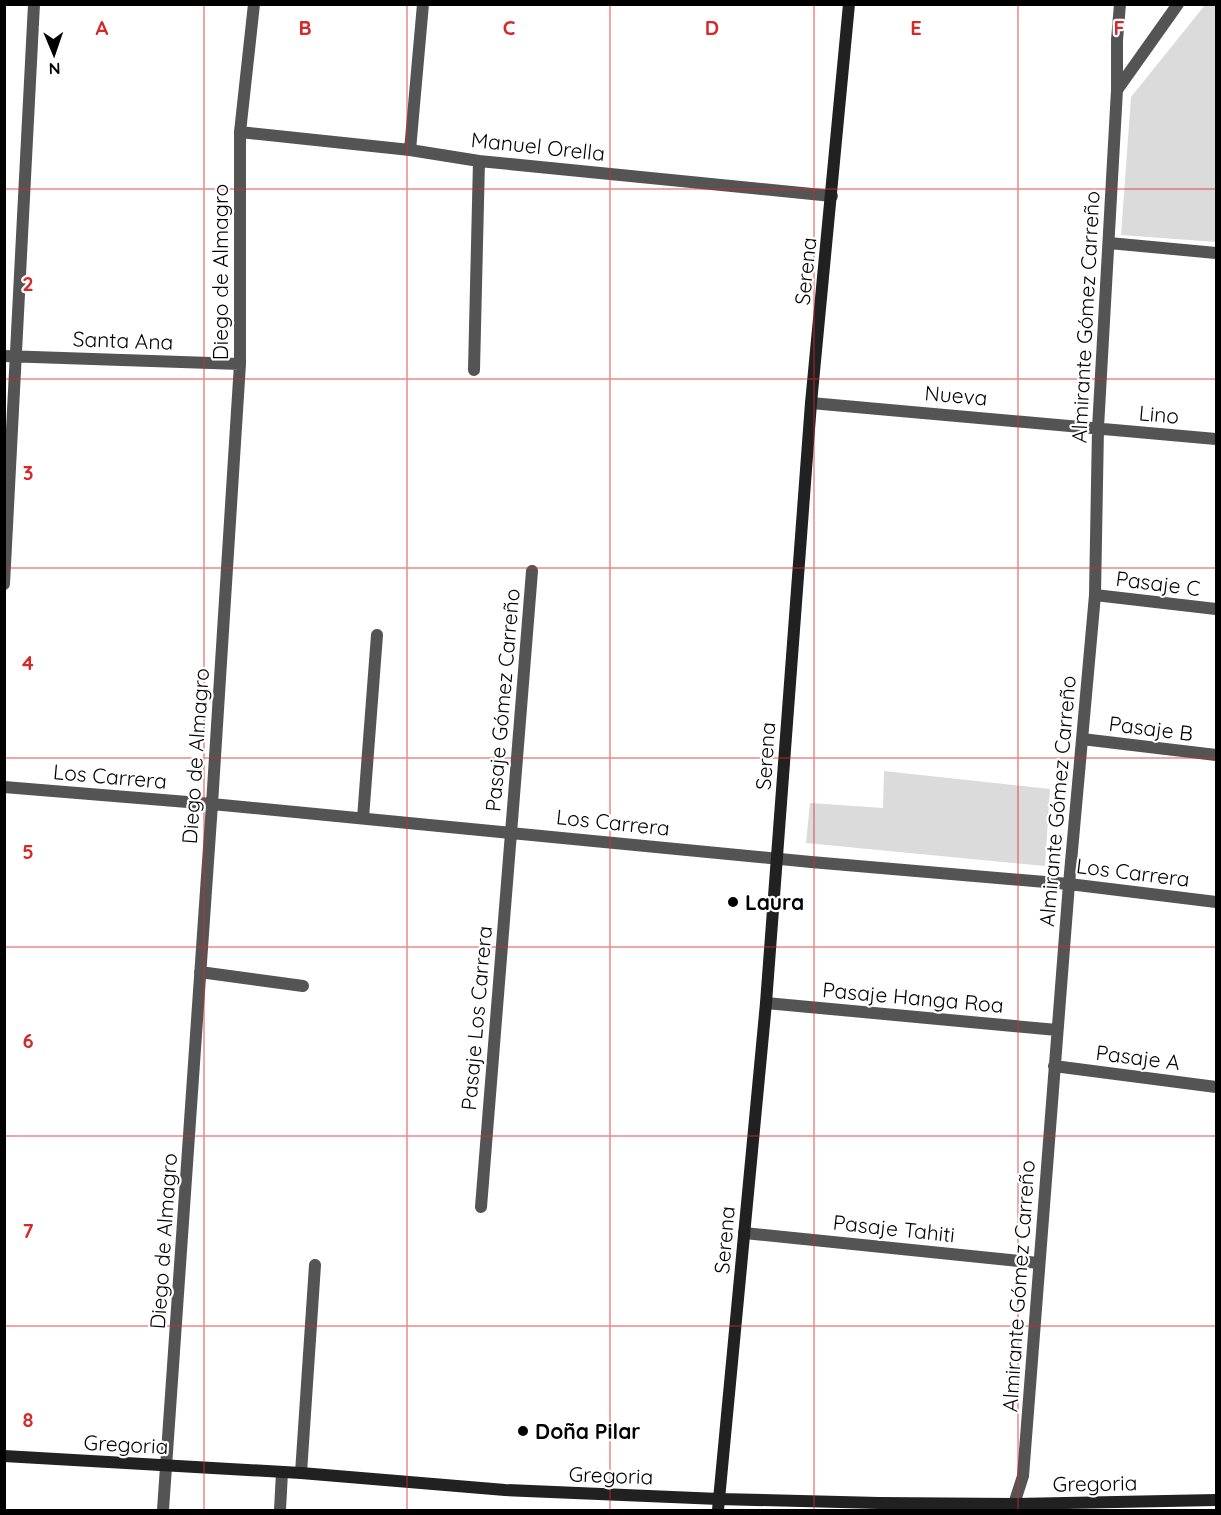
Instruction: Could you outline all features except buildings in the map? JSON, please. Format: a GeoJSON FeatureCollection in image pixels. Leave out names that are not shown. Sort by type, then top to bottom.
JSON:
{"type":"FeatureCollection","features":[{"type":"Feature","properties":{"kind":"street"},"geometry":{"type":"LineString","coordinates":[[4,584],[10,356],[34,4]]}},
{"type":"Feature","properties":{"kind":"street","name":"Diego de Almagro"},"geometry":{"type":"LineString","coordinates":[[163,1510],[240,364],[240,132],[254,4]]}},
{"type":"Feature","properties":{"kind":"street"},"geometry":{"type":"LineString","coordinates":[[410,150],[423,4]]}},
{"type":"Feature","properties":{"kind":"street","name":"Serena"},"geometry":{"type":"LineString","coordinates":[[719,1505],[766,1003],[811,403],[849,4]]}},
{"type":"Feature","properties":{"kind":"street","name":"Almirante Gómez Carreño"},"geometry":{"type":"LineString","coordinates":[[1010,1507],[1023,1476],[1054,1066],[1095,595],[1098,428],[1120,4]]}},
{"type":"Feature","properties":{"kind":"street"},"geometry":{"type":"LineString","coordinates":[[1117,90],[1178,4]]}},
{"type":"Feature","properties":{"kind":"street","name":"Manuel Orella"},"geometry":{"type":"LineString","coordinates":[[240,132],[410,150],[479,161],[832,196]]}},
{"type":"Feature","properties":{"kind":"street"},"geometry":{"type":"LineString","coordinates":[[474,370],[479,161]]}},
{"type":"Feature","properties":{"kind":"street"},"geometry":{"type":"LineString","coordinates":[[1109,243],[1216,253]]}},
{"type":"Feature","properties":{"kind":"street","name":"Santa Ana"},"geometry":{"type":"LineString","coordinates":[[10,356],[240,364]]}},
{"type":"Feature","properties":{"kind":"street","name":"Nueva"},"geometry":{"type":"LineString","coordinates":[[811,403],[1098,428]]}},
{"type":"Feature","properties":{"kind":"street","name":"Lino"},"geometry":{"type":"LineString","coordinates":[[1098,428],[1216,439]]}},
{"type":"Feature","properties":{"kind":"street","name":"Pasaje Gómez Carreño"},"geometry":{"type":"LineString","coordinates":[[511,832],[532,571]]}},
{"type":"Feature","properties":{"kind":"street","name":"Pasaje C"},"geometry":{"type":"LineString","coordinates":[[1095,595],[1216,609]]}},
{"type":"Feature","properties":{"kind":"street"},"geometry":{"type":"LineString","coordinates":[[363,818],[377,635]]}},
{"type":"Feature","properties":{"kind":"street","name":"Pasaje B"},"geometry":{"type":"LineString","coordinates":[[1082,739],[1216,755]]}},
{"type":"Feature","properties":{"kind":"street","name":"Los Carrera"},"geometry":{"type":"LineString","coordinates":[[4,787],[212,804],[1069,884],[1216,902]]}},
{"type":"Feature","properties":{"kind":"street","name":"Pasaje Los Carrera"},"geometry":{"type":"LineString","coordinates":[[481,1207],[511,832]]}},
{"type":"Feature","properties":{"kind":"street"},"geometry":{"type":"LineString","coordinates":[[200,972],[303,986]]}},
{"type":"Feature","properties":{"kind":"street","name":"Pasaje Hanga Roa"},"geometry":{"type":"LineString","coordinates":[[766,1003],[1058,1030]]}},
{"type":"Feature","properties":{"kind":"street","name":"Pasaje A"},"geometry":{"type":"LineString","coordinates":[[1054,1066],[1216,1087]]}},
{"type":"Feature","properties":{"kind":"street","name":"Pasaje Tahiti"},"geometry":{"type":"LineString","coordinates":[[744,1233],[1039,1263]]}},
{"type":"Feature","properties":{"kind":"street"},"geometry":{"type":"LineString","coordinates":[[301,1473],[315,1265]]}},
{"type":"Feature","properties":{"kind":"street","name":"Gregoria"},"geometry":{"type":"LineString","coordinates":[[4,1456],[301,1473],[719,1505],[1010,1507],[1216,1500]]}},
{"type":"Feature","properties":{"kind":"street"},"geometry":{"type":"LineString","coordinates":[[280,1510],[282,1472]]}},
{"type":"Feature","properties":{"kind":"shaded area"},"geometry":{"type":"Polygon","coordinates":[[[1205,5],[1216,5],[1216,242],[1121,235],[1131,97],[1205,5]]]}},
{"type":"Feature","properties":{"kind":"shaded area"},"geometry":{"type":"Polygon","coordinates":[[[884,771],[1050,789],[1045,866],[806,843],[810,803],[883,808],[884,771]]]}},
{"type":"Feature","properties":{"kind":"place","name":"Laura"},"geometry":{"type":"Point","coordinates":[733,902]}},
{"type":"Feature","properties":{"kind":"place","name":"Doña Pilar"},"geometry":{"type":"Point","coordinates":[523,1431]}}]}
